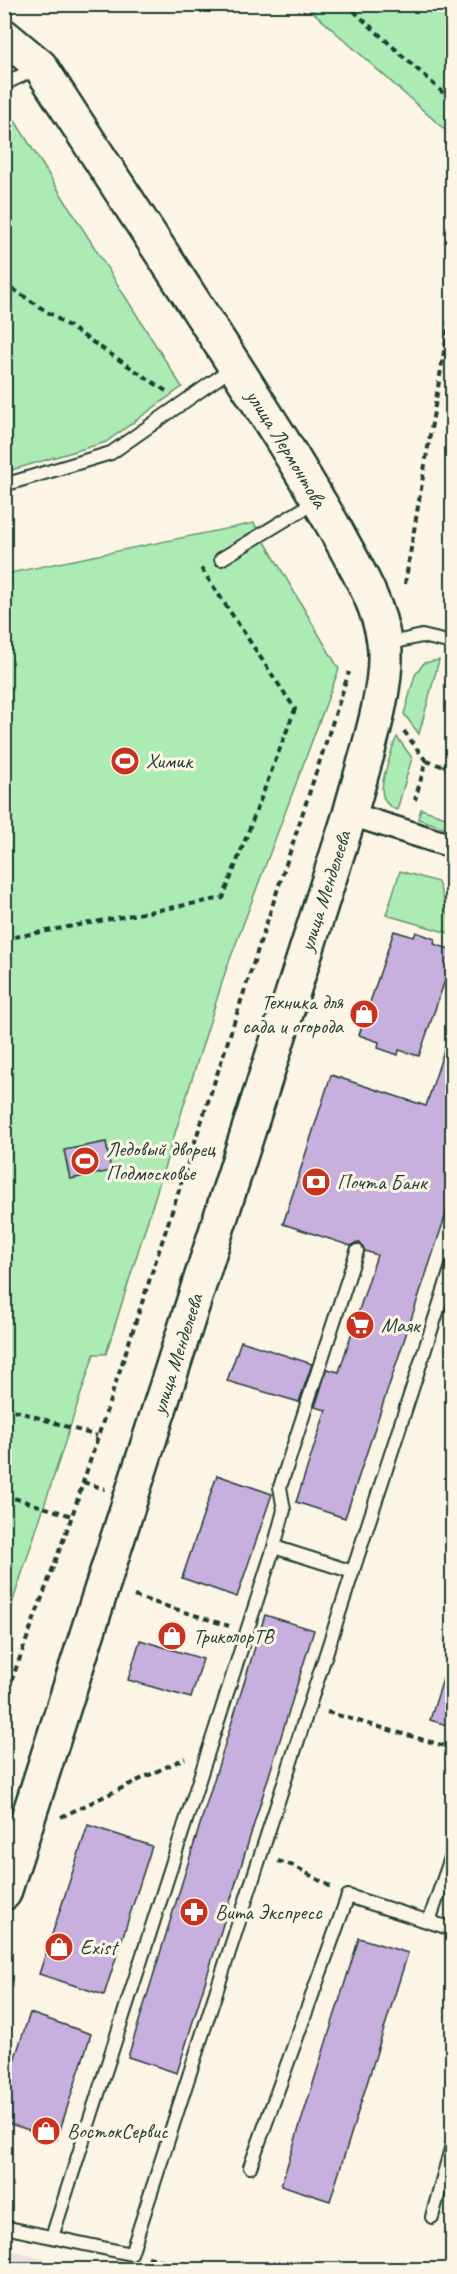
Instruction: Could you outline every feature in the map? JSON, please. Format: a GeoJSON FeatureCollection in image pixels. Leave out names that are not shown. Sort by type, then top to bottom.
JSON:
{"type":"FeatureCollection","features":[{"type":"Feature","properties":{"kind":"main road","name":"улица Лермонтова"},"geometry":{"type":"LineString","coordinates":[[4,36],[40,66],[319,499],[374,602],[385,644],[384,668],[380,703],[350,814]]}},
{"type":"Feature","properties":{"kind":"main road","name":"улица Менделеева"},"geometry":{"type":"LineString","coordinates":[[4,1893],[350,814]]}},
{"type":"Feature","properties":{"kind":"street"},"geometry":{"type":"LineString","coordinates":[[350,814],[453,846]]}},
{"type":"Feature","properties":{"kind":"lane"},"geometry":{"type":"LineString","coordinates":[[4,84],[40,66]]}},
{"type":"Feature","properties":{"kind":"lane"},"geometry":{"type":"LineString","coordinates":[[4,485],[111,453],[235,366]]}},
{"type":"Feature","properties":{"kind":"lane"},"geometry":{"type":"LineString","coordinates":[[221,559],[319,499]]}},
{"type":"Feature","properties":{"kind":"lane"},"geometry":{"type":"LineString","coordinates":[[385,644],[422,636],[453,643]]}},
{"type":"Feature","properties":{"kind":"lane"},"geometry":{"type":"LineString","coordinates":[[52,2237],[274,1547],[284,1510],[280,1487],[357,1251]]}},
{"type":"Feature","properties":{"kind":"lane"},"geometry":{"type":"LineString","coordinates":[[4,2228],[131,2254],[453,1266]]}},
{"type":"Feature","properties":{"kind":"lane"},"geometry":{"type":"LineString","coordinates":[[274,1547],[353,1572]]}},
{"type":"Feature","properties":{"kind":"lane"},"geometry":{"type":"LineString","coordinates":[[429,1921],[453,1855]]}},
{"type":"Feature","properties":{"kind":"lane"},"geometry":{"type":"LineString","coordinates":[[250,2167],[348,1896],[453,1929]]}},
{"type":"Feature","properties":{"kind":"lane"},"geometry":{"type":"LineString","coordinates":[[432,2217],[453,2145]]}},
{"type":"Feature","properties":{"kind":"path"},"geometry":{"type":"LineString","coordinates":[[346,4],[453,101]]}},
{"type":"Feature","properties":{"kind":"path"},"geometry":{"type":"LineString","coordinates":[[4,283],[183,403]]}},
{"type":"Feature","properties":{"kind":"path"},"geometry":{"type":"LineString","coordinates":[[405,584],[453,304]]}},
{"type":"Feature","properties":{"kind":"path"},"geometry":{"type":"LineString","coordinates":[[4,939],[224,898],[295,709],[199,565]]}},
{"type":"Feature","properties":{"kind":"path"},"geometry":{"type":"LineString","coordinates":[[4,1701],[72,1516],[349,672]]}},
{"type":"Feature","properties":{"kind":"path"},"geometry":{"type":"LineString","coordinates":[[448,684],[453,692]]}},
{"type":"Feature","properties":{"kind":"path"},"geometry":{"type":"LineString","coordinates":[[399,725],[426,761],[453,770]]}},
{"type":"Feature","properties":{"kind":"path"},"geometry":{"type":"LineString","coordinates":[[415,800],[426,761]]}},
{"type":"Feature","properties":{"kind":"path"},"geometry":{"type":"LineString","coordinates":[[443,767],[453,761]]}},
{"type":"Feature","properties":{"kind":"path"},"geometry":{"type":"LineString","coordinates":[[4,1407],[98,1436]]}},
{"type":"Feature","properties":{"kind":"path"},"geometry":{"type":"LineString","coordinates":[[4,1495],[72,1516]]}},
{"type":"Feature","properties":{"kind":"path"},"geometry":{"type":"LineString","coordinates":[[134,1596],[247,1632]]}},
{"type":"Feature","properties":{"kind":"path"},"geometry":{"type":"LineString","coordinates":[[346,1717],[453,1748]]}},
{"type":"Feature","properties":{"kind":"path"},"geometry":{"type":"LineString","coordinates":[[61,1817],[210,1746]]}},
{"type":"Feature","properties":{"kind":"path"},"geometry":{"type":"LineString","coordinates":[[294,1866],[348,1896]]}},
{"type":"Feature","properties":{"kind":"path"},"geometry":{"type":"LineString","coordinates":[[131,2254],[206,2270]]}},
{"type":"Feature","properties":{"kind":"shaded area"},"geometry":{"type":"Polygon","coordinates":[[[5,2248],[75,2269],[5,2269],[5,2248]]]}},
{"type":"Feature","properties":{"kind":"green space"},"geometry":{"type":"Polygon","coordinates":[[[305,5],[452,5],[452,136],[305,5]]]}},
{"type":"Feature","properties":{"kind":"green space"},"geometry":{"type":"Polygon","coordinates":[[[5,105],[182,387],[106,442],[5,472],[5,105]]]}},
{"type":"Feature","properties":{"kind":"green space","name":"Ледовый дворец Подмосковье"},"geometry":{"type":"Polygon","coordinates":[[[254,523],[339,669],[226,970],[106,1354],[94,1354],[5,1625],[5,574],[254,523]]]}},
{"type":"Feature","properties":{"kind":"green space"},"geometry":{"type":"Polygon","coordinates":[[[439,660],[419,734],[404,714],[415,675],[424,663],[439,660]]]}},
{"type":"Feature","properties":{"kind":"green space"},"geometry":{"type":"Polygon","coordinates":[[[397,737],[412,758],[397,810],[385,801],[382,788],[384,774],[397,737]]]}},
{"type":"Feature","properties":{"kind":"green space"},"geometry":{"type":"Polygon","coordinates":[[[421,809],[452,819],[452,830],[418,819],[421,809]]]}},
{"type":"Feature","properties":{"kind":"green space"},"geometry":{"type":"Polygon","coordinates":[[[400,871],[438,882],[452,926],[452,934],[386,915],[400,871]]]}},
{"type":"Feature","properties":{"kind":"building"},"geometry":{"type":"Polygon","coordinates":[[[394,931],[414,937],[416,932],[435,939],[434,944],[453,950],[453,957],[419,1056],[399,1050],[398,1055],[378,1048],[379,1042],[359,1035],[394,931]]]}},
{"type":"Feature","properties":{"kind":"building"},"geometry":{"type":"Polygon","coordinates":[[[448,1038],[453,1039],[453,1193],[345,1518],[296,1502],[326,1410],[315,1407],[327,1369],[339,1372],[377,1255],[365,1251],[360,1243],[351,1246],[283,1224],[331,1075],[426,1106],[448,1038]]]}},
{"type":"Feature","properties":{"kind":"building"},"geometry":{"type":"Polygon","coordinates":[[[106,1142],[111,1171],[70,1179],[64,1150],[106,1142]]]}},
{"type":"Feature","properties":{"kind":"building"},"geometry":{"type":"Polygon","coordinates":[[[241,1341],[312,1364],[299,1402],[227,1381],[241,1341]]]}},
{"type":"Feature","properties":{"kind":"building"},"geometry":{"type":"Polygon","coordinates":[[[217,1475],[272,1494],[237,1597],[182,1578],[217,1475]]]}},
{"type":"Feature","properties":{"kind":"building"},"geometry":{"type":"Polygon","coordinates":[[[265,1615],[314,1630],[177,2073],[128,2057],[265,1615]]]}},
{"type":"Feature","properties":{"kind":"building"},"geometry":{"type":"Polygon","coordinates":[[[140,1640],[203,1659],[191,1698],[128,1680],[140,1640]]]}},
{"type":"Feature","properties":{"kind":"building"},"geometry":{"type":"Polygon","coordinates":[[[448,1663],[453,1664],[453,1727],[430,1720],[448,1663]]]}},
{"type":"Feature","properties":{"kind":"building"},"geometry":{"type":"Polygon","coordinates":[[[88,1825],[152,1846],[104,1995],[39,1974],[88,1825]]]}},
{"type":"Feature","properties":{"kind":"building"},"geometry":{"type":"Polygon","coordinates":[[[359,1938],[408,1953],[330,2201],[281,2185],[359,1938]]]}},
{"type":"Feature","properties":{"kind":"building"},"geometry":{"type":"Polygon","coordinates":[[[30,2013],[91,2034],[57,2139],[4,2122],[4,2090],[30,2013]]]}},
{"type":"Feature","properties":{"kind":"place","name":"Химик"},"geometry":{"type":"Point","coordinates":[125,761]}},
{"type":"Feature","properties":{"kind":"place","name":"Техника для сада и огорода"},"geometry":{"type":"Point","coordinates":[364,1014]}},
{"type":"Feature","properties":{"kind":"place","name":"Ледовый дворец Подмосковье"},"geometry":{"type":"Point","coordinates":[85,1161]}},
{"type":"Feature","properties":{"kind":"place","name":"Почта Банк"},"geometry":{"type":"Point","coordinates":[316,1182]}},
{"type":"Feature","properties":{"kind":"place","name":"Маяк"},"geometry":{"type":"Point","coordinates":[360,1325]}},
{"type":"Feature","properties":{"kind":"place","name":"ТриколорТВ"},"geometry":{"type":"Point","coordinates":[172,1636]}},
{"type":"Feature","properties":{"kind":"place","name":"Вита Экспресс"},"geometry":{"type":"Point","coordinates":[194,1912]}},
{"type":"Feature","properties":{"kind":"place","name":"Exist"},"geometry":{"type":"Point","coordinates":[59,1947]}},
{"type":"Feature","properties":{"kind":"place","name":"ВостокСервис"},"geometry":{"type":"Point","coordinates":[46,2131]}}]}
